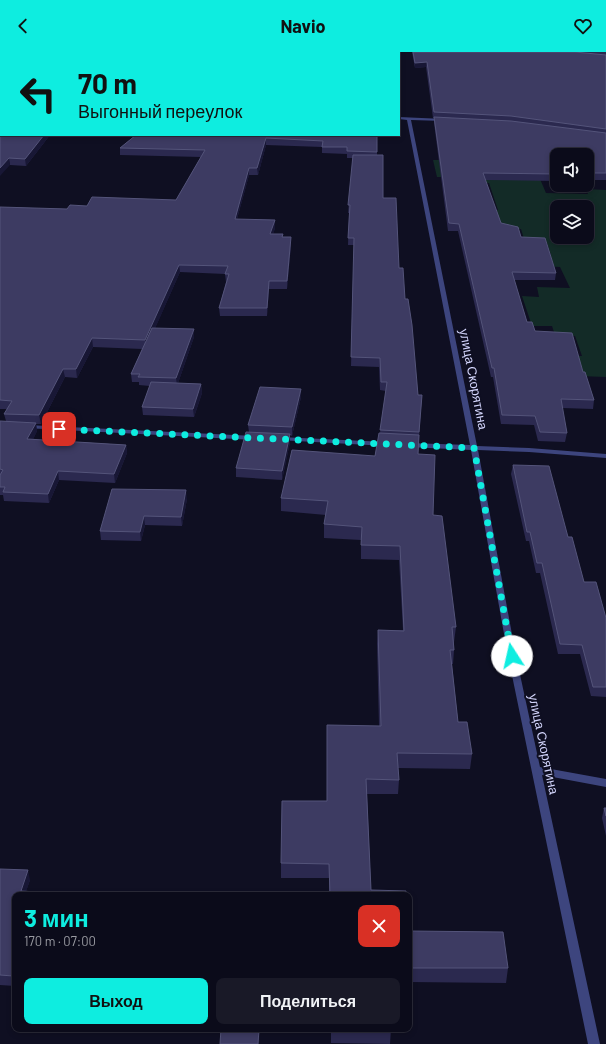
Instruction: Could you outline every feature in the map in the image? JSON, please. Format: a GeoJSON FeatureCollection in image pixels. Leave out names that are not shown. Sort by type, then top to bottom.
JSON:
{"type":"FeatureCollection","features":[{"type":"Feature","properties":{"kind":"street"},"geometry":{"type":"LineString","coordinates":[[400,118],[448,121]]}},
{"type":"Feature","properties":{"kind":"street","name":"улица Скорятина"},"geometry":{"type":"LineString","coordinates":[[410,118],[474,448],[512,656],[594,1044]]}},
{"type":"Feature","properties":{"kind":"street"},"geometry":{"type":"LineString","coordinates":[[19,427],[266,438]]}},
{"type":"Feature","properties":{"kind":"street"},"geometry":{"type":"LineString","coordinates":[[274,438],[394,444]]}},
{"type":"Feature","properties":{"kind":"street"},"geometry":{"type":"LineString","coordinates":[[402,444],[606,456]]}},
{"type":"Feature","properties":{"kind":"street"},"geometry":{"type":"LineString","coordinates":[[536,770],[606,784]]}},
{"type":"Feature","properties":{"kind":"green space"},"geometry":{"type":"Polygon","coordinates":[[[433,160],[453,160],[537,172],[546,193],[588,194],[587,192],[594,192],[594,189],[606,190],[606,377],[551,375],[548,356],[582,356],[575,336],[555,335],[552,326],[532,326],[522,296],[539,297],[537,287],[570,288],[560,267],[540,266],[535,256],[551,255],[547,243],[525,242],[521,229],[486,229],[490,210],[498,210],[489,183],[480,183],[478,177],[437,177],[433,160]]]}},
{"type":"Feature","properties":{"kind":"building"},"geometry":{"type":"Polygon","coordinates":[[[413,52],[575,52],[606,55],[606,129],[511,116],[434,112],[427,62],[415,63],[413,52]]]}},
{"type":"Feature","properties":{"kind":"building"},"geometry":{"type":"Polygon","coordinates":[[[434,117],[511,121],[606,133],[606,173],[594,173],[594,148],[550,148],[550,174],[483,173],[501,223],[518,227],[521,237],[545,238],[556,273],[512,272],[527,322],[532,322],[535,331],[572,333],[583,372],[585,372],[594,400],[561,399],[567,433],[540,432],[535,416],[502,415],[494,368],[492,368],[459,224],[449,223],[434,117]]]}},
{"type":"Feature","properties":{"kind":"building"},"geometry":{"type":"Polygon","coordinates":[[[0,136],[43,136],[25,159],[9,158],[0,168],[0,136]]]}},
{"type":"Feature","properties":{"kind":"building"},"geometry":{"type":"Polygon","coordinates":[[[135,136],[377,136],[377,152],[347,151],[347,147],[322,147],[323,141],[266,138],[257,168],[249,168],[235,219],[275,220],[270,234],[283,234],[282,237],[291,237],[287,281],[269,281],[267,308],[219,308],[229,274],[225,274],[228,266],[179,265],[145,340],[92,338],[76,369],[63,369],[39,415],[4,414],[12,401],[0,400],[0,207],[67,209],[70,205],[87,206],[92,197],[176,200],[205,150],[120,148],[135,136]]]}},
{"type":"Feature","properties":{"kind":"building"},"geometry":{"type":"Polygon","coordinates":[[[353,155],[383,155],[383,198],[396,198],[399,268],[403,268],[405,299],[408,299],[412,325],[418,395],[422,395],[419,432],[380,430],[387,382],[381,382],[380,358],[351,357],[354,238],[348,238],[350,205],[348,205],[353,155]]]}},
{"type":"Feature","properties":{"kind":"building"},"geometry":{"type":"Polygon","coordinates":[[[152,328],[194,329],[176,378],[138,377],[140,374],[131,374],[152,328]]]}},
{"type":"Feature","properties":{"kind":"building"},"geometry":{"type":"Polygon","coordinates":[[[151,382],[201,384],[193,409],[142,407],[151,382]]]}},
{"type":"Feature","properties":{"kind":"building"},"geometry":{"type":"Polygon","coordinates":[[[260,387],[301,389],[292,427],[248,425],[260,387]]]}},
{"type":"Feature","properties":{"kind":"building"},"geometry":{"type":"Polygon","coordinates":[[[0,421],[36,423],[27,439],[126,445],[114,474],[58,471],[48,494],[3,492],[5,487],[0,487],[0,475],[3,470],[0,469],[0,421]]]}},
{"type":"Feature","properties":{"kind":"building"},"geometry":{"type":"Polygon","coordinates":[[[246,432],[290,434],[282,471],[236,468],[246,432]]]}},
{"type":"Feature","properties":{"kind":"building"},"geometry":{"type":"Polygon","coordinates":[[[379,433],[419,435],[418,454],[435,455],[433,515],[442,516],[456,627],[452,627],[454,650],[450,650],[458,722],[467,722],[472,754],[397,753],[399,780],[366,779],[371,890],[406,892],[330,892],[329,864],[281,863],[282,801],[327,801],[327,725],[381,726],[378,630],[404,631],[400,546],[361,545],[362,527],[324,524],[328,501],[281,498],[292,450],[375,456],[379,433]]]}},
{"type":"Feature","properties":{"kind":"building"},"geometry":{"type":"Polygon","coordinates":[[[513,465],[549,466],[568,537],[572,537],[584,582],[596,582],[606,618],[606,687],[593,687],[582,645],[560,644],[542,563],[537,563],[530,532],[527,532],[513,465]]]}},
{"type":"Feature","properties":{"kind":"building"},"geometry":{"type":"Polygon","coordinates":[[[112,489],[186,490],[181,517],[144,516],[140,532],[100,531],[112,489]]]}},
{"type":"Feature","properties":{"kind":"building"},"geometry":{"type":"Polygon","coordinates":[[[0,869],[28,870],[21,891],[37,892],[12,892],[12,976],[0,975],[0,869]]]}},
{"type":"Feature","properties":{"kind":"building"},"geometry":{"type":"Polygon","coordinates":[[[412,931],[503,932],[508,968],[412,968],[412,931]]]}},
{"type":"Feature","properties":{"kind":"building"},"geometry":{"type":"Polygon","coordinates":[[[221,1032],[259,1032],[258,1044],[220,1044],[221,1032]]]}},
{"type":"Feature","properties":{"kind":"route"},"geometry":{"type":"LineString","coordinates":[[59,429],[474,448],[512,656]]}}]}
